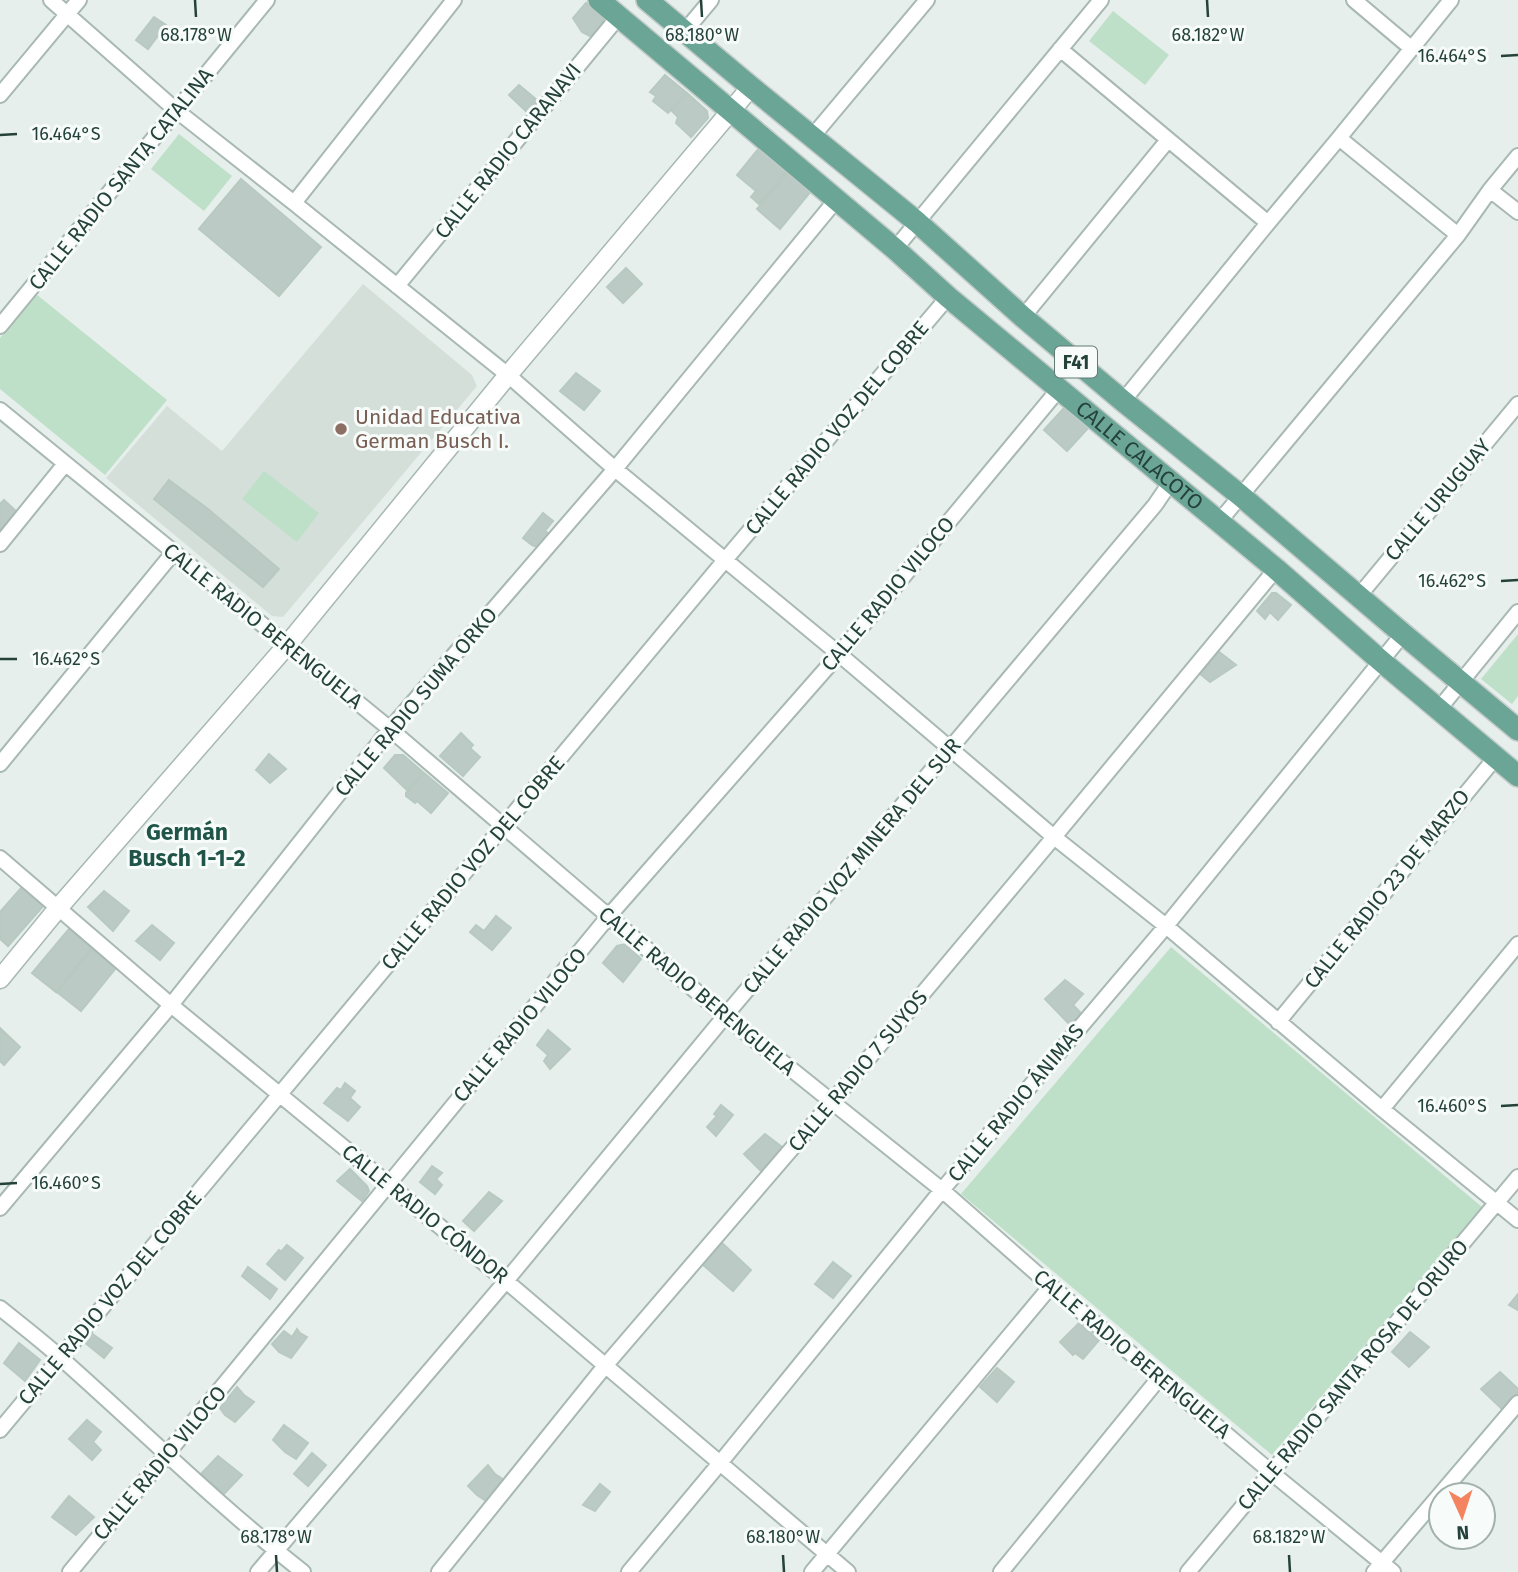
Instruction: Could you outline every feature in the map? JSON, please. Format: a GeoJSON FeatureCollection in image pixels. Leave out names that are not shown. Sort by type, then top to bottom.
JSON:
{"type":"FeatureCollection","features":[{"type":"Feature","properties":{"kind":"main road","name":"CALLE CALACOTO"},"geometry":{"type":"LineString","coordinates":[[599,0],[1518,776]]}},
{"type":"Feature","properties":{"kind":"main road","name":"CALLE CALACOTO"},"geometry":{"type":"LineString","coordinates":[[647,0],[917,222],[1023,317],[1241,496],[1518,730]]}},
{"type":"Feature","properties":{"kind":"street"},"geometry":{"type":"LineString","coordinates":[[51,0],[177,111],[508,376],[1054,837],[1166,926],[1518,1220]]}},
{"type":"Feature","properties":{"kind":"street"},"geometry":{"type":"LineString","coordinates":[[0,94],[79,0]]}},
{"type":"Feature","properties":{"kind":"street","name":"CALLE RADIO SANTA CATALINA"},"geometry":{"type":"LineString","coordinates":[[0,326],[267,0]]}},
{"type":"Feature","properties":{"kind":"street"},"geometry":{"type":"LineString","coordinates":[[294,203],[454,0]]}},
{"type":"Feature","properties":{"kind":"street"},"geometry":{"type":"LineString","coordinates":[[685,32],[711,0]]}},
{"type":"Feature","properties":{"kind":"street"},"geometry":{"type":"LineString","coordinates":[[812,137],[926,0]]}},
{"type":"Feature","properties":{"kind":"street"},"geometry":{"type":"LineString","coordinates":[[895,249],[1101,0]]}},
{"type":"Feature","properties":{"kind":"street"},"geometry":{"type":"LineString","coordinates":[[1354,0],[1411,48]]}},
{"type":"Feature","properties":{"kind":"street"},"geometry":{"type":"LineString","coordinates":[[1123,401],[1451,0]]}},
{"type":"Feature","properties":{"kind":"street","name":"CALLE RADIO CARANAVI"},"geometry":{"type":"LineString","coordinates":[[397,286],[619,16]]}},
{"type":"Feature","properties":{"kind":"street"},"geometry":{"type":"LineString","coordinates":[[1060,48],[1268,223]]}},
{"type":"Feature","properties":{"kind":"street"},"geometry":{"type":"LineString","coordinates":[[0,979],[59,907],[288,644],[508,376],[751,87]]}},
{"type":"Feature","properties":{"kind":"street"},"geometry":{"type":"LineString","coordinates":[[1339,138],[1458,235]]}},
{"type":"Feature","properties":{"kind":"street"},"geometry":{"type":"LineString","coordinates":[[1023,317],[1168,140]]}},
{"type":"Feature","properties":{"kind":"street"},"geometry":{"type":"LineString","coordinates":[[1218,523],[1458,235],[1518,156]]}},
{"type":"Feature","properties":{"kind":"street"},"geometry":{"type":"LineString","coordinates":[[1490,190],[1518,212]]}},
{"type":"Feature","properties":{"kind":"street","name":"CALLE RADIO SUMA ORKO"},"geometry":{"type":"LineString","coordinates":[[0,1208],[170,1005],[390,729],[615,469],[836,200]]}},
{"type":"Feature","properties":{"kind":"street","name":"CALLE RADIO VOZ DEL COBRE"},"geometry":{"type":"LineString","coordinates":[[0,1430],[725,560],[948,297]]}},
{"type":"Feature","properties":{"kind":"street","name":"CALLE RADIO VILOCO"},"geometry":{"type":"LineString","coordinates":[[70,1572],[608,918],[839,654],[1059,389]]}},
{"type":"Feature","properties":{"kind":"street","name":"CALLE URUGUAY"},"geometry":{"type":"LineString","coordinates":[[1358,597],[1518,404]]}},
{"type":"Feature","properties":{"kind":"street","name":"CALLE RADIO BERENGUELA"},"geometry":{"type":"LineString","coordinates":[[0,410],[390,729],[725,1016],[942,1190],[1383,1569]]}},
{"type":"Feature","properties":{"kind":"street"},"geometry":{"type":"LineString","coordinates":[[0,544],[65,464]]}},
{"type":"Feature","properties":{"kind":"street","name":"CALLE RADIO VOZ MINERA DEL SUR"},"geometry":{"type":"LineString","coordinates":[[258,1572],[506,1281],[949,748],[1155,505],[1170,483]]}},
{"type":"Feature","properties":{"kind":"street"},"geometry":{"type":"LineString","coordinates":[[0,764],[173,553]]}},
{"type":"Feature","properties":{"kind":"street","name":"CALLE RADIO 7 SUYOS"},"geometry":{"type":"LineString","coordinates":[[439,1572],[605,1366],[831,1103],[1276,569]]}},
{"type":"Feature","properties":{"kind":"street"},"geometry":{"type":"LineString","coordinates":[[1439,709],[1518,612]]}},
{"type":"Feature","properties":{"kind":"street","name":"CALLE RADIO ÁNIMAS"},"geometry":{"type":"LineString","coordinates":[[629,1572],[942,1190],[1166,926],[1403,635]]}},
{"type":"Feature","properties":{"kind":"street","name":"CALLE RADIO 23 DE MARZO"},"geometry":{"type":"LineString","coordinates":[[1278,1022],[1496,757]]}},
{"type":"Feature","properties":{"kind":"street","name":"CALLE RADIO CÓNDOR"},"geometry":{"type":"LineString","coordinates":[[0,858],[170,1005],[506,1281],[848,1572]]}},
{"type":"Feature","properties":{"kind":"street"},"geometry":{"type":"LineString","coordinates":[[1382,1109],[1518,944]]}},
{"type":"Feature","properties":{"kind":"street","name":"CALLE RADIO SANTA ROSA DE ORURO"},"geometry":{"type":"LineString","coordinates":[[1188,1572],[1518,1177]]}},
{"type":"Feature","properties":{"kind":"street"},"geometry":{"type":"LineString","coordinates":[[812,1572],[1051,1286]]}},
{"type":"Feature","properties":{"kind":"street"},"geometry":{"type":"LineString","coordinates":[[0,1308],[303,1572]]}},
{"type":"Feature","properties":{"kind":"street"},"geometry":{"type":"LineString","coordinates":[[1002,1572],[1160,1377]]}},
{"type":"Feature","properties":{"kind":"street"},"geometry":{"type":"LineString","coordinates":[[1383,1569],[1518,1403]]}},
{"type":"Feature","properties":{"kind":"shaded area","name":"Unidad Educativa German Busch I."},"geometry":{"type":"Polygon","coordinates":[[[363,284],[472,375],[477,386],[283,617],[272,616],[106,478],[167,406],[222,451],[363,284]]]}},
{"type":"Feature","properties":{"kind":"green space"},"geometry":{"type":"Polygon","coordinates":[[[1113,11],[1169,55],[1145,85],[1089,41],[1113,11]]]}},
{"type":"Feature","properties":{"kind":"green space"},"geometry":{"type":"Polygon","coordinates":[[[179,134],[232,176],[204,211],[151,169],[179,134]]]}},
{"type":"Feature","properties":{"kind":"green space"},"geometry":{"type":"Polygon","coordinates":[[[36,294],[167,400],[105,475],[0,389],[0,338],[36,294]]]}},
{"type":"Feature","properties":{"kind":"green space"},"geometry":{"type":"Polygon","coordinates":[[[264,471],[319,513],[297,542],[242,499],[264,471]]]}},
{"type":"Feature","properties":{"kind":"green space"},"geometry":{"type":"Polygon","coordinates":[[[1518,634],[1518,696],[1512,704],[1481,679],[1518,634]]]}},
{"type":"Feature","properties":{"kind":"green space"},"geometry":{"type":"Polygon","coordinates":[[[1171,947],[1482,1207],[1272,1455],[961,1194],[1171,947]]]}},
{"type":"Feature","properties":{"kind":"building"},"geometry":{"type":"Polygon","coordinates":[[[586,3],[603,20],[590,36],[582,32],[573,18],[586,3]]]}},
{"type":"Feature","properties":{"kind":"building"},"geometry":{"type":"Polygon","coordinates":[[[154,17],[166,25],[148,49],[136,40],[154,17]]]}},
{"type":"Feature","properties":{"kind":"building"},"geometry":{"type":"Polygon","coordinates":[[[665,75],[687,93],[668,113],[653,101],[656,96],[650,92],[665,75]]]}},
{"type":"Feature","properties":{"kind":"building"},"geometry":{"type":"Polygon","coordinates":[[[519,85],[538,101],[529,114],[509,95],[519,85]]]}},
{"type":"Feature","properties":{"kind":"building"},"geometry":{"type":"Polygon","coordinates":[[[687,93],[707,111],[708,118],[691,137],[676,123],[678,117],[671,110],[687,93]]]}},
{"type":"Feature","properties":{"kind":"building"},"geometry":{"type":"Polygon","coordinates":[[[760,147],[788,170],[759,204],[751,197],[756,191],[737,175],[760,147]]]}},
{"type":"Feature","properties":{"kind":"building"},"geometry":{"type":"Polygon","coordinates":[[[789,171],[812,190],[780,229],[757,209],[789,171]]]}},
{"type":"Feature","properties":{"kind":"building"},"geometry":{"type":"Polygon","coordinates":[[[241,179],[321,247],[279,296],[199,229],[241,179]]]}},
{"type":"Feature","properties":{"kind":"building"},"geometry":{"type":"Polygon","coordinates":[[[626,268],[642,284],[623,303],[607,287],[626,268]]]}},
{"type":"Feature","properties":{"kind":"building"},"geometry":{"type":"Polygon","coordinates":[[[576,373],[600,391],[584,410],[560,391],[576,373]]]}},
{"type":"Feature","properties":{"kind":"building"},"geometry":{"type":"Polygon","coordinates":[[[1065,407],[1089,427],[1067,451],[1044,430],[1065,407]]]}},
{"type":"Feature","properties":{"kind":"building"},"geometry":{"type":"Polygon","coordinates":[[[169,480],[279,569],[263,587],[154,499],[169,480]]]}},
{"type":"Feature","properties":{"kind":"building"},"geometry":{"type":"Polygon","coordinates":[[[4,500],[18,513],[0,533],[0,504],[4,500]]]}},
{"type":"Feature","properties":{"kind":"building"},"geometry":{"type":"Polygon","coordinates":[[[543,513],[553,521],[545,531],[549,534],[538,547],[523,538],[543,513]]]}},
{"type":"Feature","properties":{"kind":"building"},"geometry":{"type":"Polygon","coordinates":[[[1272,593],[1276,593],[1291,605],[1278,620],[1270,612],[1265,619],[1257,611],[1272,593]]]}},
{"type":"Feature","properties":{"kind":"building"},"geometry":{"type":"Polygon","coordinates":[[[1218,651],[1236,665],[1210,682],[1199,673],[1218,651]]]}},
{"type":"Feature","properties":{"kind":"building"},"geometry":{"type":"Polygon","coordinates":[[[461,733],[473,745],[470,748],[480,757],[463,776],[440,756],[461,733]]]}},
{"type":"Feature","properties":{"kind":"building"},"geometry":{"type":"Polygon","coordinates":[[[269,754],[286,769],[270,783],[256,770],[269,754]]]}},
{"type":"Feature","properties":{"kind":"building"},"geometry":{"type":"Polygon","coordinates":[[[395,755],[403,755],[424,773],[408,791],[384,768],[395,755]]]}},
{"type":"Feature","properties":{"kind":"building"},"geometry":{"type":"Polygon","coordinates":[[[424,773],[448,793],[431,813],[406,796],[424,773]]]}},
{"type":"Feature","properties":{"kind":"building"},"geometry":{"type":"Polygon","coordinates":[[[22,887],[44,905],[8,946],[0,939],[0,912],[22,887]]]}},
{"type":"Feature","properties":{"kind":"building"},"geometry":{"type":"Polygon","coordinates":[[[104,891],[129,911],[113,931],[88,907],[104,891]]]}},
{"type":"Feature","properties":{"kind":"building"},"geometry":{"type":"Polygon","coordinates":[[[496,916],[511,928],[492,950],[470,932],[476,925],[484,931],[496,916]]]}},
{"type":"Feature","properties":{"kind":"building"},"geometry":{"type":"Polygon","coordinates":[[[152,925],[174,943],[160,960],[136,941],[152,925]]]}},
{"type":"Feature","properties":{"kind":"building"},"geometry":{"type":"Polygon","coordinates":[[[69,929],[92,948],[56,992],[32,973],[69,929]]]}},
{"type":"Feature","properties":{"kind":"building"},"geometry":{"type":"Polygon","coordinates":[[[626,944],[641,959],[623,982],[603,963],[617,946],[626,944]]]}},
{"type":"Feature","properties":{"kind":"building"},"geometry":{"type":"Polygon","coordinates":[[[92,949],[116,968],[81,1011],[57,992],[92,949]]]}},
{"type":"Feature","properties":{"kind":"building"},"geometry":{"type":"Polygon","coordinates":[[[1065,980],[1083,994],[1073,1005],[1081,1013],[1071,1026],[1045,999],[1065,980]]]}},
{"type":"Feature","properties":{"kind":"building"},"geometry":{"type":"Polygon","coordinates":[[[0,1028],[20,1047],[4,1065],[0,1061],[0,1028]]]}},
{"type":"Feature","properties":{"kind":"building"},"geometry":{"type":"Polygon","coordinates":[[[548,1030],[570,1049],[550,1069],[544,1061],[548,1055],[537,1045],[548,1030]]]}},
{"type":"Feature","properties":{"kind":"building"},"geometry":{"type":"Polygon","coordinates":[[[345,1083],[355,1091],[350,1098],[360,1107],[348,1121],[324,1103],[337,1088],[341,1090],[345,1083]]]}},
{"type":"Feature","properties":{"kind":"building"},"geometry":{"type":"Polygon","coordinates":[[[721,1105],[733,1115],[716,1136],[707,1127],[717,1116],[714,1114],[721,1105]]]}},
{"type":"Feature","properties":{"kind":"building"},"geometry":{"type":"Polygon","coordinates":[[[765,1134],[782,1147],[762,1172],[744,1154],[765,1134]]]}},
{"type":"Feature","properties":{"kind":"building"},"geometry":{"type":"Polygon","coordinates":[[[432,1166],[442,1173],[436,1179],[442,1185],[435,1194],[420,1182],[432,1166]]]}},
{"type":"Feature","properties":{"kind":"building"},"geometry":{"type":"Polygon","coordinates":[[[350,1169],[369,1191],[362,1201],[337,1181],[350,1169]]]}},
{"type":"Feature","properties":{"kind":"building"},"geometry":{"type":"Polygon","coordinates":[[[489,1192],[502,1201],[474,1231],[463,1221],[489,1192]]]}},
{"type":"Feature","properties":{"kind":"building"},"geometry":{"type":"Polygon","coordinates":[[[721,1242],[751,1270],[733,1291],[702,1264],[721,1242]]]}},
{"type":"Feature","properties":{"kind":"building"},"geometry":{"type":"Polygon","coordinates":[[[287,1245],[303,1258],[285,1280],[267,1264],[287,1245]]]}},
{"type":"Feature","properties":{"kind":"building"},"geometry":{"type":"Polygon","coordinates":[[[833,1262],[851,1276],[833,1298],[815,1284],[833,1262]]]}},
{"type":"Feature","properties":{"kind":"building"},"geometry":{"type":"Polygon","coordinates":[[[248,1267],[277,1289],[270,1299],[242,1276],[248,1267]]]}},
{"type":"Feature","properties":{"kind":"building"},"geometry":{"type":"Polygon","coordinates":[[[1518,1294],[1518,1310],[1509,1305],[1518,1294]]]}},
{"type":"Feature","properties":{"kind":"building"},"geometry":{"type":"Polygon","coordinates":[[[1079,1323],[1099,1340],[1083,1359],[1075,1353],[1073,1355],[1060,1342],[1079,1323]]]}},
{"type":"Feature","properties":{"kind":"building"},"geometry":{"type":"Polygon","coordinates":[[[297,1329],[307,1337],[291,1358],[279,1352],[272,1344],[284,1331],[292,1337],[297,1329]]]}},
{"type":"Feature","properties":{"kind":"building"},"geometry":{"type":"Polygon","coordinates":[[[87,1330],[112,1348],[104,1358],[79,1338],[87,1330]]]}},
{"type":"Feature","properties":{"kind":"building"},"geometry":{"type":"Polygon","coordinates":[[[1410,1332],[1429,1347],[1409,1367],[1392,1352],[1410,1332]]]}},
{"type":"Feature","properties":{"kind":"building"},"geometry":{"type":"Polygon","coordinates":[[[19,1343],[40,1360],[25,1381],[4,1363],[19,1343]]]}},
{"type":"Feature","properties":{"kind":"building"},"geometry":{"type":"Polygon","coordinates":[[[997,1368],[1014,1382],[997,1402],[980,1387],[997,1368]]]}},
{"type":"Feature","properties":{"kind":"building"},"geometry":{"type":"Polygon","coordinates":[[[1500,1372],[1518,1389],[1502,1409],[1481,1389],[1500,1372]]]}},
{"type":"Feature","properties":{"kind":"building"},"geometry":{"type":"Polygon","coordinates":[[[237,1387],[254,1402],[235,1422],[220,1408],[237,1387]]]}},
{"type":"Feature","properties":{"kind":"building"},"geometry":{"type":"Polygon","coordinates":[[[87,1420],[101,1432],[93,1442],[101,1450],[92,1460],[69,1439],[87,1420]]]}},
{"type":"Feature","properties":{"kind":"building"},"geometry":{"type":"Polygon","coordinates":[[[284,1425],[308,1443],[296,1459],[273,1440],[284,1425]]]}},
{"type":"Feature","properties":{"kind":"building"},"geometry":{"type":"Polygon","coordinates":[[[312,1453],[326,1465],[308,1486],[294,1474],[312,1453]]]}},
{"type":"Feature","properties":{"kind":"building"},"geometry":{"type":"Polygon","coordinates":[[[218,1456],[242,1475],[224,1494],[200,1475],[218,1456]]]}},
{"type":"Feature","properties":{"kind":"building"},"geometry":{"type":"Polygon","coordinates":[[[488,1465],[504,1480],[486,1501],[468,1486],[488,1465]]]}},
{"type":"Feature","properties":{"kind":"building"},"geometry":{"type":"Polygon","coordinates":[[[600,1484],[610,1492],[595,1511],[583,1505],[600,1484]]]}},
{"type":"Feature","properties":{"kind":"building"},"geometry":{"type":"Polygon","coordinates":[[[69,1496],[94,1517],[76,1535],[52,1517],[69,1496]]]}},
{"type":"Feature","properties":{"kind":"place","name":"Unidad Educativa German Busch I."},"geometry":{"type":"Point","coordinates":[341,429]}},
{"type":"Feature","properties":{"kind":"district","name":"Germán Busch 1-1-2"},"geometry":{"type":"Point","coordinates":[187,845]}}]}
